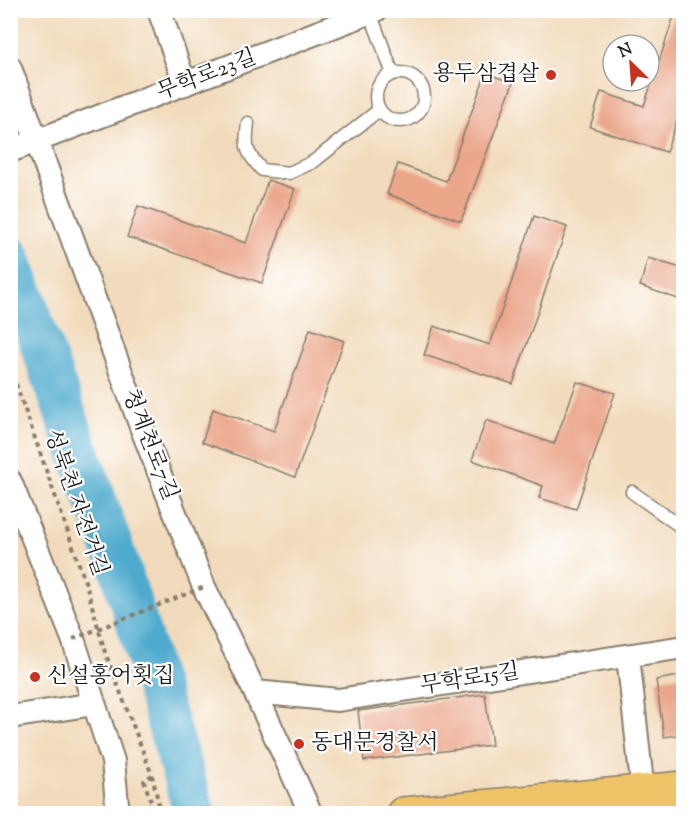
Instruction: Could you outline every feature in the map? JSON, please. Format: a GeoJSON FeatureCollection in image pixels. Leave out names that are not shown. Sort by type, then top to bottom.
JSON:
{"type":"FeatureCollection","features":[{"type":"Feature","properties":{"kind":"main road"},"geometry":{"type":"LineString","coordinates":[[403,813],[684,788]]}},
{"type":"Feature","properties":{"kind":"street"},"geometry":{"type":"LineString","coordinates":[[159,10],[185,84]]}},
{"type":"Feature","properties":{"kind":"street","name":"무학로23길"},"geometry":{"type":"LineString","coordinates":[[12,150],[372,11]]}},
{"type":"Feature","properties":{"kind":"street","name":"청계천로7길"},"geometry":{"type":"LineString","coordinates":[[10,68],[140,424],[204,586],[311,813]]}},
{"type":"Feature","properties":{"kind":"street"},"geometry":{"type":"LineString","coordinates":[[10,481],[73,639],[113,761],[118,813]]}},
{"type":"Feature","properties":{"kind":"street","name":"무학로15길"},"geometry":{"type":"LineString","coordinates":[[255,692],[338,699],[684,647]]}},
{"type":"Feature","properties":{"kind":"street"},"geometry":{"type":"LineString","coordinates":[[628,656],[643,793]]}},
{"type":"Feature","properties":{"kind":"street"},"geometry":{"type":"LineString","coordinates":[[10,717],[94,704]]}},
{"type":"Feature","properties":{"kind":"lane"},"geometry":{"type":"LineString","coordinates":[[372,11],[393,74]]}},
{"type":"Feature","properties":{"kind":"lane"},"geometry":{"type":"LineString","coordinates":[[393,74],[406,74],[413,77],[423,88],[425,96],[421,111],[409,120],[392,121],[379,110],[376,94],[379,86],[384,79],[393,74]]}},
{"type":"Feature","properties":{"kind":"lane"},"geometry":{"type":"LineString","coordinates":[[248,123],[246,143],[252,158],[262,170],[289,173],[313,162],[379,110]]}},
{"type":"Feature","properties":{"kind":"lane"},"geometry":{"type":"LineString","coordinates":[[632,492],[684,529]]}},
{"type":"Feature","properties":{"kind":"path","name":"성북천 자전거길"},"geometry":{"type":"LineString","coordinates":[[10,367],[86,585],[105,652],[152,776],[161,813]]}},
{"type":"Feature","properties":{"kind":"path"},"geometry":{"type":"LineString","coordinates":[[73,639],[204,586]]}},
{"type":"Feature","properties":{"kind":"path"},"geometry":{"type":"LineString","coordinates":[[139,813],[154,810],[144,781],[152,776]]}},
{"type":"Feature","properties":{"kind":"green space"},"geometry":{"type":"Polygon","coordinates":[[[683,805],[683,813],[623,814],[619,811],[683,805]]]}},
{"type":"Feature","properties":{"kind":"building"},"geometry":{"type":"Polygon","coordinates":[[[676,10],[684,10],[684,101],[666,152],[590,127],[601,92],[644,106],[648,93],[661,93],[661,55],[676,10]]]}},
{"type":"Feature","properties":{"kind":"building"},"geometry":{"type":"Polygon","coordinates":[[[486,73],[513,83],[461,221],[387,194],[398,164],[446,181],[486,73]]]}},
{"type":"Feature","properties":{"kind":"building"},"geometry":{"type":"Polygon","coordinates":[[[268,180],[295,189],[262,283],[127,237],[138,206],[246,243],[268,180]]]}},
{"type":"Feature","properties":{"kind":"building"},"geometry":{"type":"Polygon","coordinates":[[[534,216],[567,227],[513,384],[424,355],[434,326],[490,345],[534,216]]]}},
{"type":"Feature","properties":{"kind":"building"},"geometry":{"type":"Polygon","coordinates":[[[648,258],[684,269],[684,301],[640,286],[648,258]]]}},
{"type":"Feature","properties":{"kind":"building"},"geometry":{"type":"Polygon","coordinates":[[[310,329],[344,341],[295,477],[202,442],[213,409],[274,431],[310,329]]]}},
{"type":"Feature","properties":{"kind":"building"},"geometry":{"type":"Polygon","coordinates":[[[577,382],[615,393],[576,509],[539,498],[543,486],[472,460],[486,420],[554,444],[577,382]]]}},
{"type":"Feature","properties":{"kind":"building"},"geometry":{"type":"Polygon","coordinates":[[[684,675],[684,734],[664,737],[656,680],[684,675]]]}},
{"type":"Feature","properties":{"kind":"building"},"geometry":{"type":"Polygon","coordinates":[[[485,694],[492,745],[364,761],[358,711],[485,694]]]}},
{"type":"Feature","properties":{"kind":"waterway"},"geometry":{"type":"LineString","coordinates":[[10,257],[122,574],[195,814]]}},
{"type":"Feature","properties":{"kind":"place","name":"용두삼겹살"},"geometry":{"type":"Point","coordinates":[551,75]}},
{"type":"Feature","properties":{"kind":"place","name":"신설홍어횟집"},"geometry":{"type":"Point","coordinates":[35,677]}},
{"type":"Feature","properties":{"kind":"place","name":"동대문경찰서"},"geometry":{"type":"Point","coordinates":[299,744]}}]}
